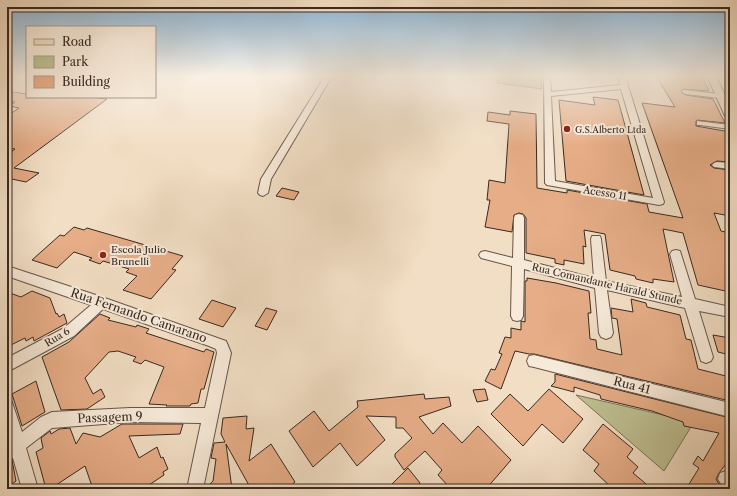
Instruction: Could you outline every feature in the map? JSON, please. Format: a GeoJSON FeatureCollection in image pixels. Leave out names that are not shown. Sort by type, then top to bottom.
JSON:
{"type":"FeatureCollection","features":[{"type":"Feature","properties":{"kind":"main road"},"geometry":{"type":"LineString","coordinates":[[722,99],[730,116]]}},
{"type":"Feature","properties":{"kind":"street"},"geometry":{"type":"LineString","coordinates":[[263,193],[266,179],[315,99]]}},
{"type":"Feature","properties":{"kind":"street","name":"Acesso 11"},"geometry":{"type":"LineString","coordinates":[[548,99],[550,183],[659,202],[628,99]]}},
{"type":"Feature","properties":{"kind":"street"},"geometry":{"type":"LineString","coordinates":[[700,123],[730,127]]}},
{"type":"Feature","properties":{"kind":"street"},"geometry":{"type":"LineString","coordinates":[[717,164],[730,166]]}},
{"type":"Feature","properties":{"kind":"street"},"geometry":{"type":"LineString","coordinates":[[517,316],[519,218]]}},
{"type":"Feature","properties":{"kind":"street"},"geometry":{"type":"LineString","coordinates":[[596,239],[606,332]]}},
{"type":"Feature","properties":{"kind":"street"},"geometry":{"type":"LineString","coordinates":[[676,254],[706,357]]}},
{"type":"Feature","properties":{"kind":"street","name":"Rua Comandante Harald Stunde"},"geometry":{"type":"LineString","coordinates":[[485,255],[600,284],[730,312]]}},
{"type":"Feature","properties":{"kind":"street","name":"Rua Fernando Camarano"},"geometry":{"type":"LineString","coordinates":[[7,271],[102,302],[221,345],[224,353],[195,489]]}},
{"type":"Feature","properties":{"kind":"street","name":"Rua 6"},"geometry":{"type":"LineString","coordinates":[[7,365],[69,332],[102,302]]}},
{"type":"Feature","properties":{"kind":"street","name":"Rua 41"},"geometry":{"type":"LineString","coordinates":[[534,361],[730,410]]}},
{"type":"Feature","properties":{"kind":"street"},"geometry":{"type":"LineString","coordinates":[[7,407],[12,449],[30,489]]}},
{"type":"Feature","properties":{"kind":"street","name":"Passagem 9"},"geometry":{"type":"LineString","coordinates":[[12,449],[46,422],[52,420],[130,415],[211,416]]}},
{"type":"Feature","properties":{"kind":"green space"},"geometry":{"type":"Polygon","coordinates":[[[576,395],[694,422],[664,471],[576,395]]]}},
{"type":"Feature","properties":{"kind":"building"},"geometry":{"type":"Polygon","coordinates":[[[7,99],[107,99],[14,168],[39,173],[26,182],[7,178],[7,155],[15,149],[7,148],[7,116],[19,108],[9,106],[15,102],[7,101],[7,99]]]}},
{"type":"Feature","properties":{"kind":"building"},"geometry":{"type":"Polygon","coordinates":[[[594,99],[618,100],[644,195],[566,181],[559,100],[595,105],[594,99]]]}},
{"type":"Feature","properties":{"kind":"building"},"geometry":{"type":"Polygon","coordinates":[[[670,99],[713,99],[725,123],[697,120],[696,126],[730,132],[730,162],[717,161],[710,165],[714,168],[730,170],[730,216],[714,213],[721,231],[730,233],[730,292],[698,285],[683,233],[663,229],[674,282],[653,279],[653,283],[636,279],[635,276],[610,270],[605,234],[584,230],[586,247],[583,246],[584,264],[564,260],[564,265],[555,263],[555,259],[526,253],[526,218],[523,214],[519,213],[514,215],[512,232],[485,227],[490,200],[487,200],[489,180],[505,183],[509,124],[487,121],[488,112],[510,115],[510,111],[536,114],[537,188],[567,193],[567,190],[647,204],[649,212],[683,218],[642,103],[675,107],[670,99]]]}},
{"type":"Feature","properties":{"kind":"building"},"geometry":{"type":"Polygon","coordinates":[[[282,188],[299,192],[294,200],[276,196],[282,188]]]}},
{"type":"Feature","properties":{"kind":"building"},"geometry":{"type":"Polygon","coordinates":[[[74,227],[84,230],[87,228],[183,256],[172,269],[176,270],[151,299],[123,290],[137,276],[126,272],[129,269],[103,261],[100,264],[89,260],[92,258],[74,252],[57,268],[32,260],[60,235],[64,236],[74,227]]]}},
{"type":"Feature","properties":{"kind":"building"},"geometry":{"type":"Polygon","coordinates":[[[527,278],[589,291],[591,313],[588,313],[590,339],[596,340],[597,349],[622,355],[617,319],[612,318],[611,308],[633,312],[631,299],[646,303],[647,307],[680,315],[686,339],[691,340],[698,369],[730,377],[730,401],[534,354],[515,351],[501,389],[485,381],[491,369],[495,370],[502,354],[499,353],[505,337],[511,338],[511,328],[521,330],[521,321],[525,322],[525,281],[527,281],[527,278]]]}},
{"type":"Feature","properties":{"kind":"building"},"geometry":{"type":"Polygon","coordinates":[[[32,291],[50,298],[56,314],[57,313],[59,317],[64,314],[67,323],[34,341],[33,337],[26,341],[25,338],[7,347],[7,292],[21,297],[32,291]]]}},
{"type":"Feature","properties":{"kind":"building"},"geometry":{"type":"Polygon","coordinates":[[[212,300],[236,308],[223,327],[199,319],[212,300]]]}},
{"type":"Feature","properties":{"kind":"building"},"geometry":{"type":"Polygon","coordinates":[[[266,308],[277,311],[267,330],[255,326],[266,308]]]}},
{"type":"Feature","properties":{"kind":"building"},"geometry":{"type":"Polygon","coordinates":[[[100,314],[110,318],[108,320],[136,327],[137,325],[149,329],[146,333],[204,352],[206,349],[214,352],[204,389],[201,389],[198,403],[191,404],[190,406],[149,404],[164,367],[145,360],[141,364],[133,361],[136,357],[118,351],[109,352],[85,378],[93,394],[101,389],[105,397],[87,409],[61,410],[42,357],[69,342],[100,314]]]}},
{"type":"Feature","properties":{"kind":"building"},"geometry":{"type":"Polygon","coordinates":[[[713,335],[730,338],[730,355],[718,352],[713,335]]]}},
{"type":"Feature","properties":{"kind":"building"},"geometry":{"type":"Polygon","coordinates":[[[555,374],[730,418],[730,460],[716,479],[722,489],[686,489],[699,468],[693,464],[698,456],[703,461],[719,433],[684,426],[683,422],[652,411],[601,399],[600,395],[574,387],[574,392],[551,386],[555,382],[555,374]]]}},
{"type":"Feature","properties":{"kind":"building"},"geometry":{"type":"Polygon","coordinates":[[[36,381],[45,412],[22,426],[12,394],[36,381]]]}},
{"type":"Feature","properties":{"kind":"building"},"geometry":{"type":"Polygon","coordinates":[[[485,389],[488,400],[477,402],[473,390],[485,389]]]}},
{"type":"Feature","properties":{"kind":"building"},"geometry":{"type":"Polygon","coordinates":[[[549,389],[583,419],[563,443],[542,424],[523,446],[491,414],[510,394],[528,411],[549,389]]]}},
{"type":"Feature","properties":{"kind":"building"},"geometry":{"type":"Polygon","coordinates":[[[424,394],[425,399],[449,397],[451,406],[419,417],[433,434],[443,423],[462,443],[478,426],[511,460],[486,489],[451,489],[438,475],[442,470],[425,451],[404,470],[395,457],[395,454],[412,438],[403,428],[396,428],[396,417],[366,416],[385,440],[357,466],[340,443],[313,467],[289,431],[314,411],[329,431],[358,407],[357,401],[424,394]]]}},
{"type":"Feature","properties":{"kind":"building"},"geometry":{"type":"Polygon","coordinates":[[[247,416],[246,429],[254,428],[249,461],[271,444],[295,482],[287,489],[251,489],[226,444],[232,489],[205,489],[213,481],[216,459],[211,458],[214,443],[225,442],[221,434],[223,418],[247,416]]]}},
{"type":"Feature","properties":{"kind":"building"},"geometry":{"type":"Polygon","coordinates":[[[122,424],[183,424],[180,434],[129,436],[139,458],[157,447],[161,458],[163,457],[168,469],[163,472],[164,475],[143,489],[93,489],[85,466],[50,489],[46,489],[36,452],[43,448],[41,438],[50,431],[51,434],[59,429],[70,428],[76,444],[83,433],[100,437],[122,424]]]}},
{"type":"Feature","properties":{"kind":"building"},"geometry":{"type":"Polygon","coordinates":[[[603,424],[633,449],[627,457],[638,467],[633,473],[652,489],[613,489],[594,471],[599,464],[583,450],[603,424]]]}},
{"type":"Feature","properties":{"kind":"building"},"geometry":{"type":"Polygon","coordinates":[[[12,460],[16,481],[7,488],[7,462],[12,460]]]}},
{"type":"Feature","properties":{"kind":"building"},"geometry":{"type":"Polygon","coordinates":[[[408,468],[420,483],[415,489],[387,489],[408,468]]]}},
{"type":"Feature","properties":{"kind":"place","name":"G.S.Alberto Ltda"},"geometry":{"type":"Point","coordinates":[567,129]}},
{"type":"Feature","properties":{"kind":"place","name":"Escola Julio Brunelli"},"geometry":{"type":"Point","coordinates":[103,255]}}]}
